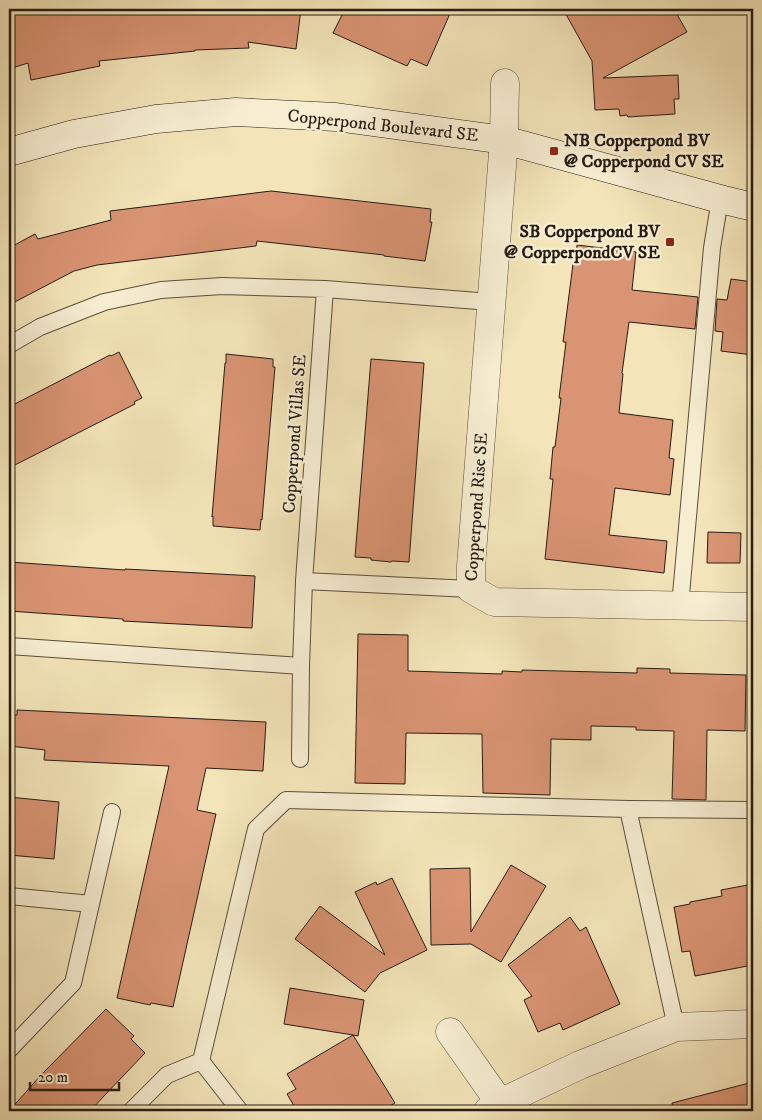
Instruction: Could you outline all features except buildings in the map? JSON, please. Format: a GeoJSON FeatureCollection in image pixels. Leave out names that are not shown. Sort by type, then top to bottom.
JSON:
{"type":"FeatureCollection","features":[{"type":"Feature","properties":{"kind":"street","name":"Copperpond Rise SE"},"geometry":{"type":"LineString","coordinates":[[505,83],[504,140],[471,566],[471,589],[494,602],[753,607]]}},
{"type":"Feature","properties":{"kind":"street","name":"Copperpond Boulevard SE"},"geometry":{"type":"LineString","coordinates":[[9,152],[74,134],[156,119],[236,112],[336,117],[504,140],[720,199],[753,206]]}},
{"type":"Feature","properties":{"kind":"street"},"geometry":{"type":"LineString","coordinates":[[450,1032],[494,1107],[580,1065],[676,1027],[753,1024]]}},
{"type":"Feature","properties":{"kind":"lane"},"geometry":{"type":"LineString","coordinates":[[680,606],[712,248],[720,199]]}},
{"type":"Feature","properties":{"kind":"lane"},"geometry":{"type":"LineString","coordinates":[[9,346],[40,327],[104,302],[161,290],[222,286],[325,288],[491,302]]}},
{"type":"Feature","properties":{"kind":"lane","name":"Copperpond Villas SE"},"geometry":{"type":"LineString","coordinates":[[300,759],[304,582],[325,288]]}},
{"type":"Feature","properties":{"kind":"lane"},"geometry":{"type":"LineString","coordinates":[[304,582],[471,589]]}},
{"type":"Feature","properties":{"kind":"lane"},"geometry":{"type":"LineString","coordinates":[[9,646],[301,666]]}},
{"type":"Feature","properties":{"kind":"lane"},"geometry":{"type":"LineString","coordinates":[[202,1061],[256,829],[286,800],[628,809],[753,810]]}},
{"type":"Feature","properties":{"kind":"lane"},"geometry":{"type":"LineString","coordinates":[[628,809],[676,1027]]}},
{"type":"Feature","properties":{"kind":"lane"},"geometry":{"type":"LineString","coordinates":[[9,1050],[74,983],[112,812]]}},
{"type":"Feature","properties":{"kind":"lane"},"geometry":{"type":"LineString","coordinates":[[9,896],[91,904]]}},
{"type":"Feature","properties":{"kind":"lane"},"geometry":{"type":"LineString","coordinates":[[131,1111],[167,1075],[202,1061]]}},
{"type":"Feature","properties":{"kind":"lane"},"geometry":{"type":"LineString","coordinates":[[202,1061],[240,1111]]}},
{"type":"Feature","properties":{"kind":"place","name":"NB Copperpond BV @ Copperpond CV SE"},"geometry":{"type":"Point","coordinates":[554,151]}},
{"type":"Feature","properties":{"kind":"place","name":"SB Copperpond BV @ CopperpondCV SE"},"geometry":{"type":"Point","coordinates":[670,242]}}]}
